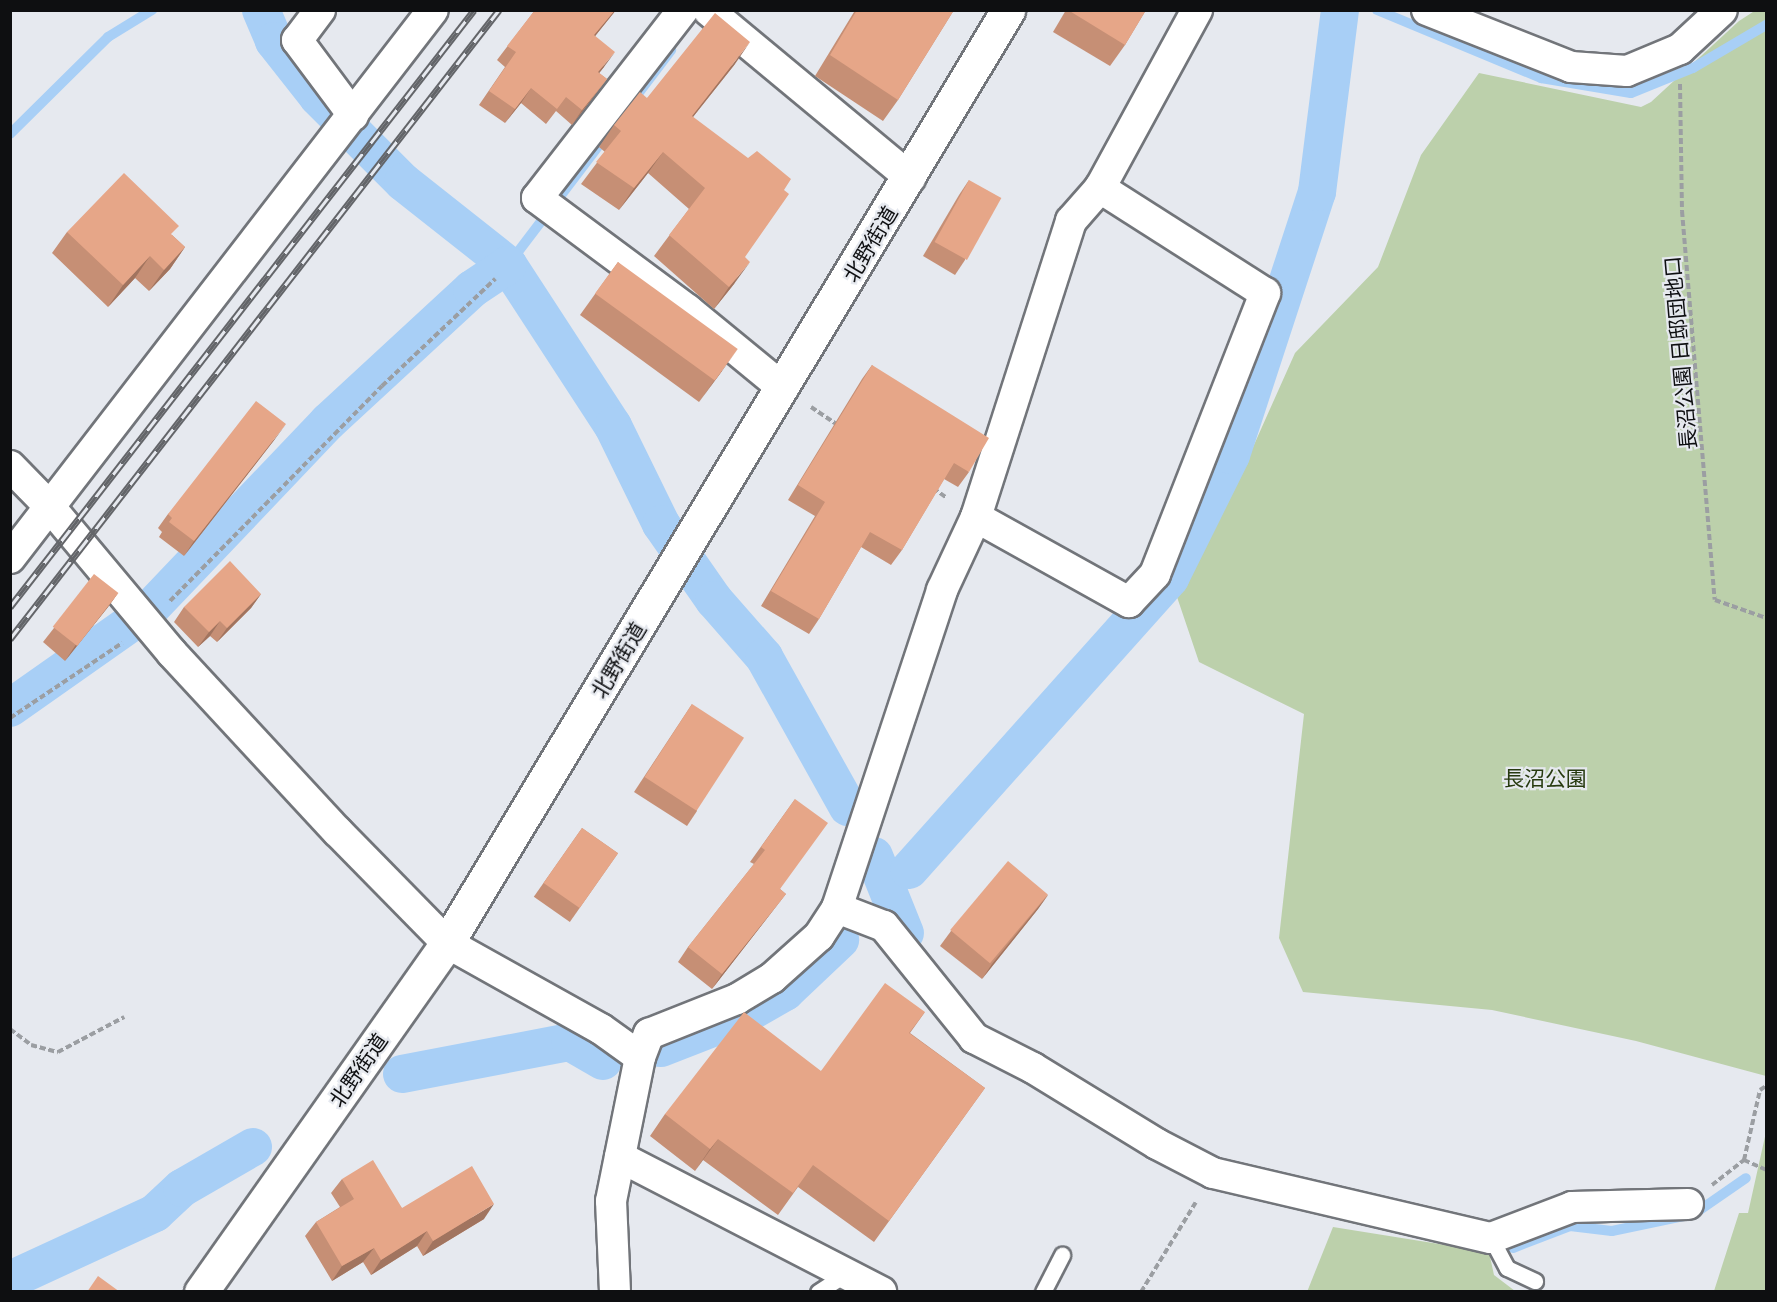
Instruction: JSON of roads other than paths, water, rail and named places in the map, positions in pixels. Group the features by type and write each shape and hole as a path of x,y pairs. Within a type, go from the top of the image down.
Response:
{"main road":[{"name":"北野街道","path":"201,1292 447,943 910,178 1008,10"}],"street":[{"path":"320,10 297,40 353,115"},
{"path":"10,558 433,10"},
{"path":"682,10 537,198 688,310 783,388"},
{"path":"708,10 910,178"},
{"path":"615,1292 611,1201 640,1057 649,1034 737,999 772,978 819,936 837,908 942,590 976,517 1071,221 1100,188 1197,10"},
{"path":"1427,10 1571,67 1628,71 1680,48 1722,10"},
{"path":"976,517 1129,602 1155,574 1265,293 1100,188"},
{"path":"10,466 50,507 147,626 338,832 447,943 600,1029 640,1057"},
{"path":"837,908 884,926 974,1038 1213,1173 1377,1218 1491,1238 1572,1208 1688,1204"},
{"path":"620,1156 881,1292"}],"lane":[{"path":"1491,1238 1507,1268 1535,1281"},
{"path":"1042,1292 1062,1255"},
{"path":"818,1292 846,1274"}],"waterway":[{"path":"10,134 108,37 152,10"},
{"path":"261,10 274,41 318,97 403,182 508,265 613,426 661,524 714,600 764,657 848,807"},
{"path":"909,870 1170,578 1231,455 1317,192 1340,10"},
{"path":"1377,10 1541,78 1631,93 1693,68 1766,25"},
{"path":"508,265 671,50"},
{"path":"10,708 148,611 328,422 472,289 508,265"},
{"path":"874,856 905,933"},
{"path":"661,1048 741,1017 785,992 840,940"},
{"path":"402,1074 570,1042 603,1061"},
{"path":"10,1280 155,1213 182,1188 253,1147"},
{"path":"1513,1248 1570,1226 1612,1231 1694,1214 1746,1178"}],"railway":[{"path":"10,607 474,10"},
{"path":"10,639 499,10"}],"park label":[{"name":"長沼公園","path":"1545,778"}]}
